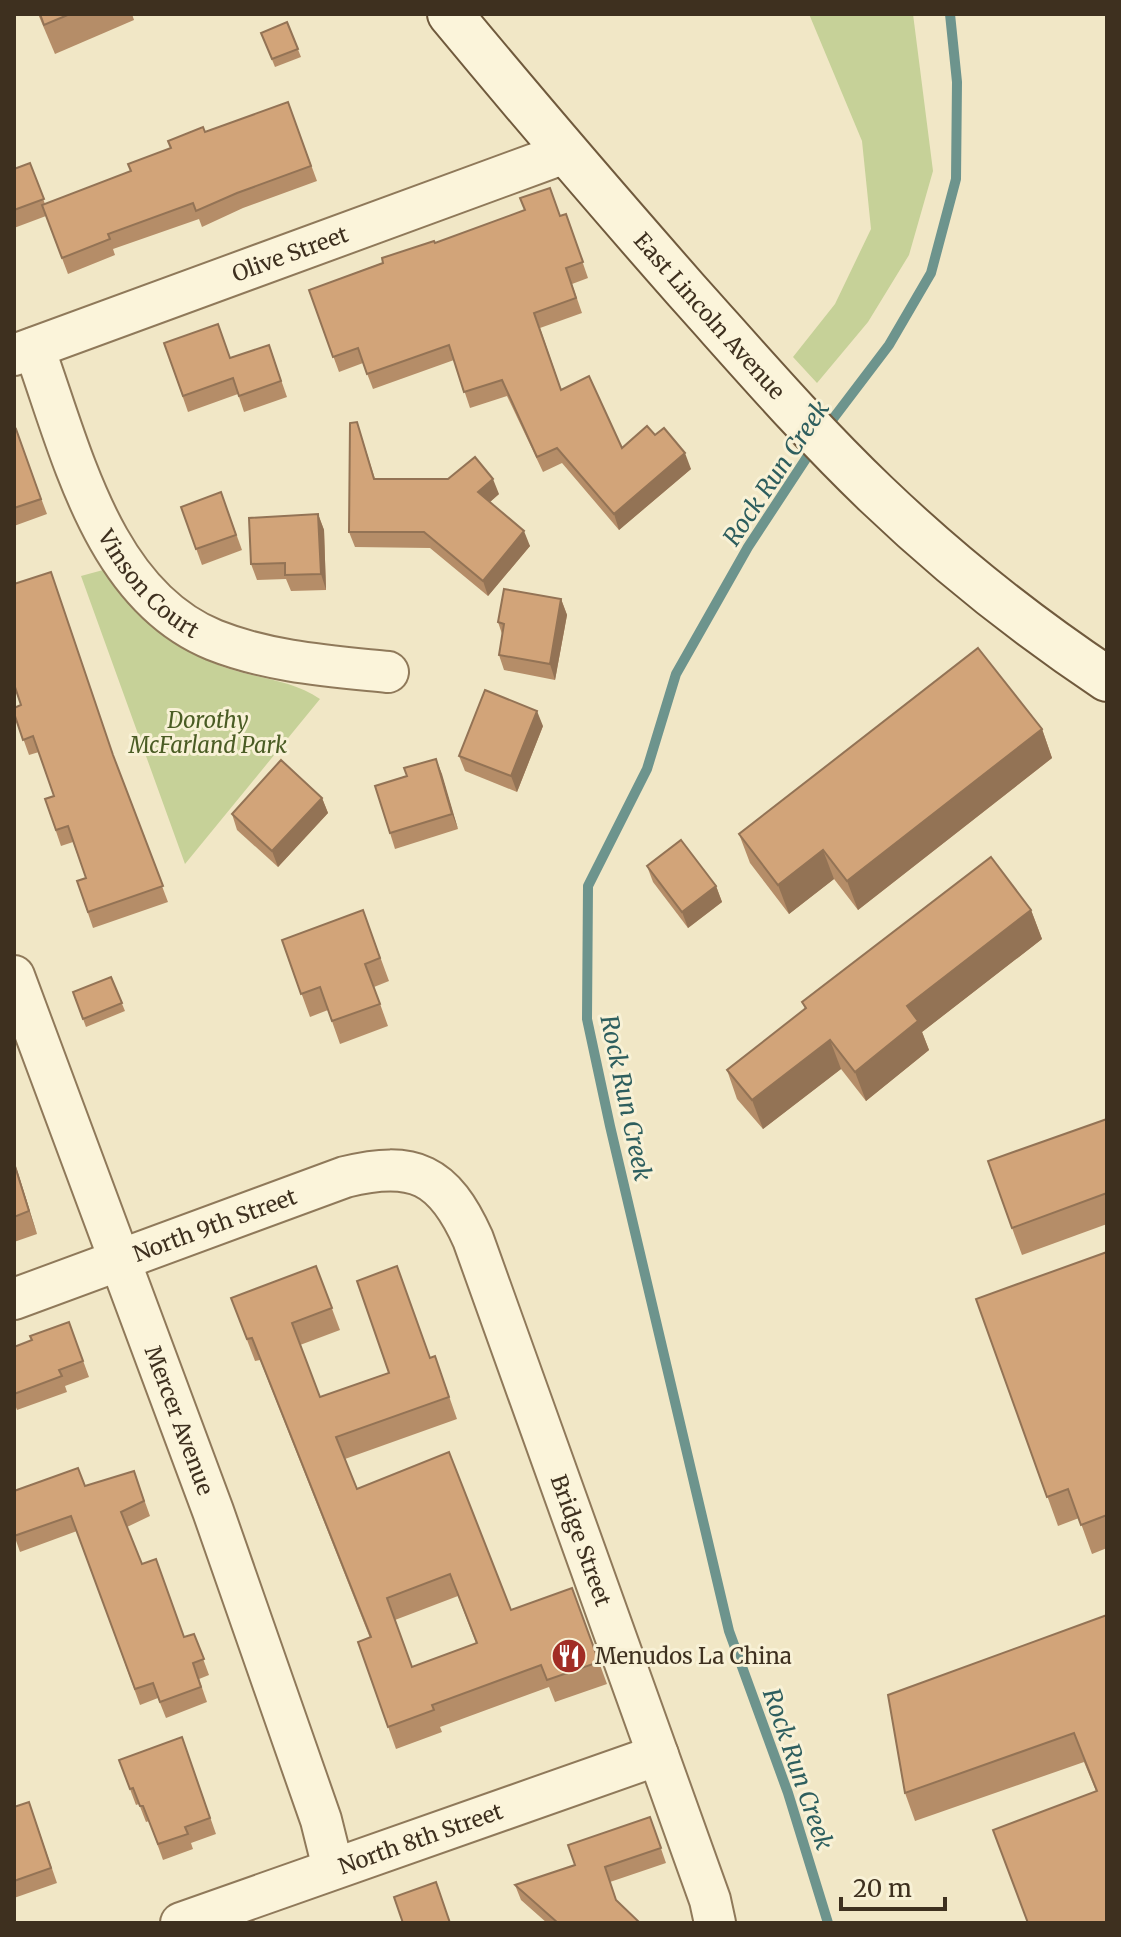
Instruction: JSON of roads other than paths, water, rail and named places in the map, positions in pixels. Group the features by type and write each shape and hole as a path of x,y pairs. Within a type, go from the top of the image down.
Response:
{"main road":[{"name":"East Lincoln Avenue","path":"450,14 565,153 764,378 876,494 957,566 1043,635 1107,679"}],"street":[{"name":"Olive Street","path":"24,351 565,153"},
{"name":"Vinson Court","path":"24,351 90,502 122,563 151,598 212,639 239,648 307,663 388,672"},
{"name":"Mercer Avenue","path":"14,976 213,1511 321,1820 333,1868"},
{"name":"North 9th Street","path":"14,1299 345,1177 393,1169 419,1175"},
{"name":"Bridge Street","path":"419,1175 443,1188 461,1212 473,1239 710,1900 715,1923"},
{"name":"North 8th Street","path":"181,1923 658,1755"}],"waterway":[{"name":"Rock Run Creek","path":"826,428 889,345 931,273 956,179 957,82 950,14"},
{"name":"Rock Run Creek","path":"813,448 748,547 676,674 647,769 588,886 587,1019 729,1631 788,1793 828,1923"}],"place":[{"name":"Menudos La China","path":"569,1656"}],"park label":[{"name":"Dorothy McFarland Park","path":"208,732"}]}
